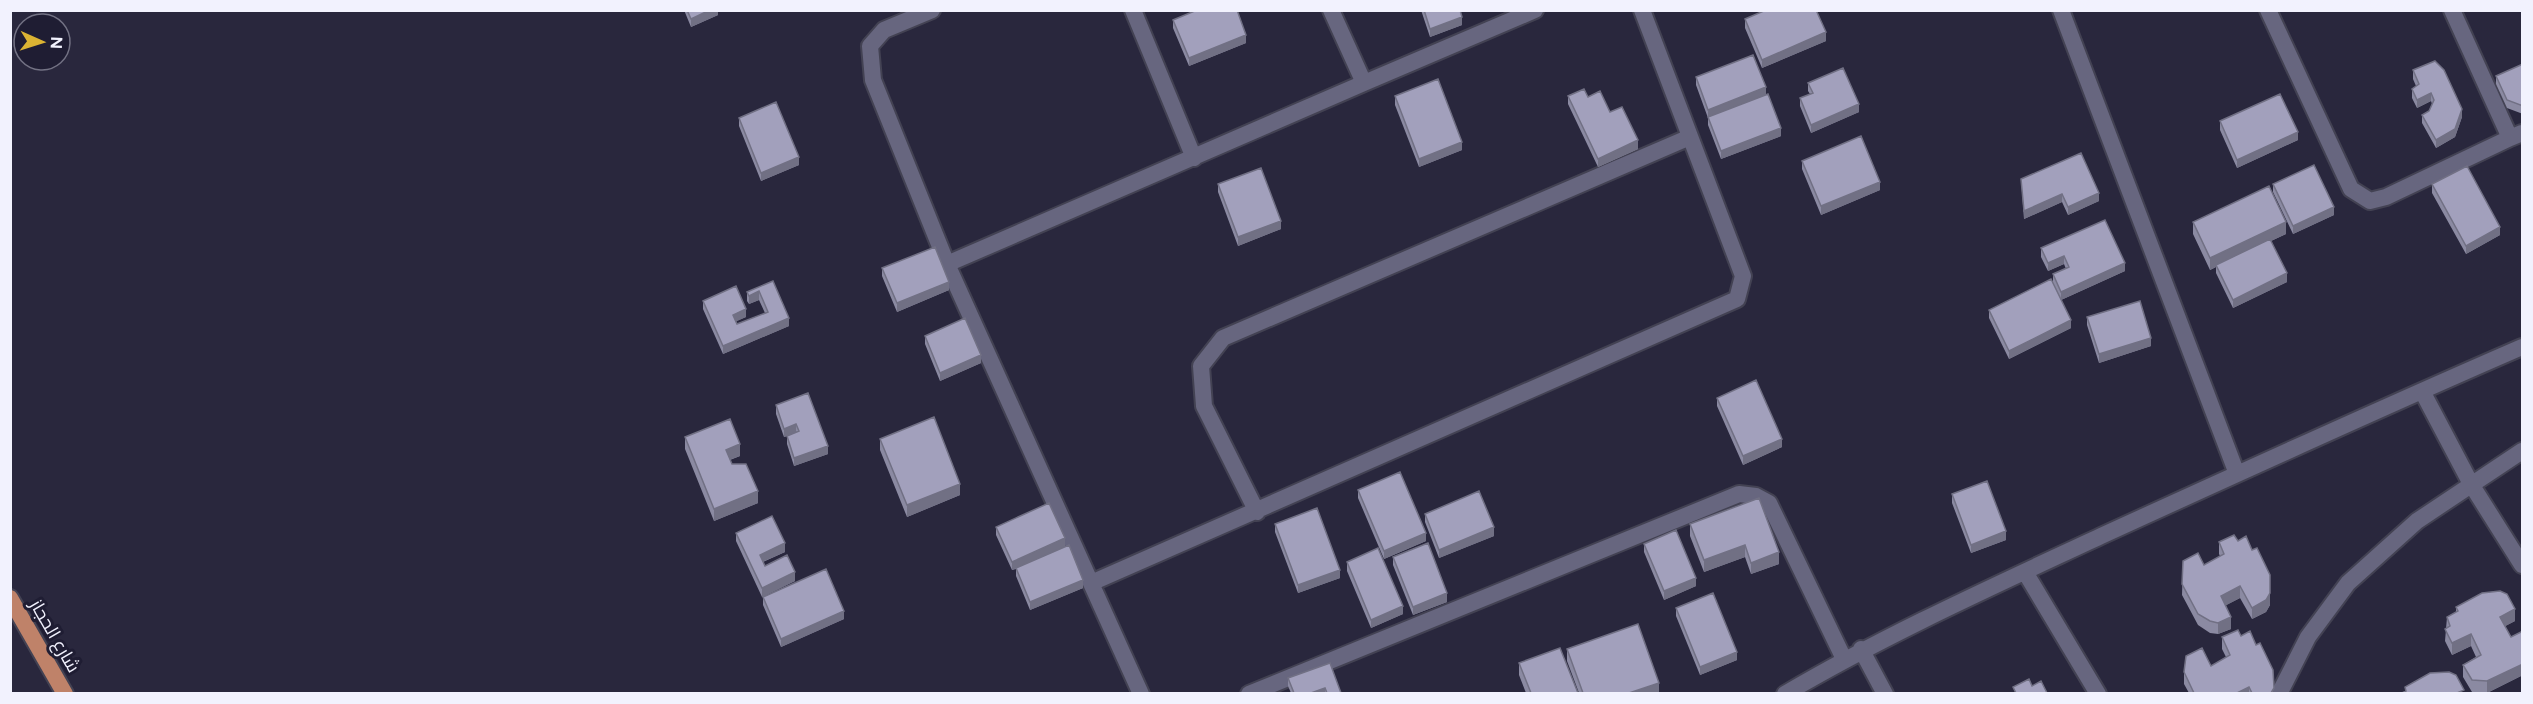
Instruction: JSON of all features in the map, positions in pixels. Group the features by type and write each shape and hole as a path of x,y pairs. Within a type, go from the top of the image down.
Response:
{"main road":[{"name":"شارع الحجاز","path":"10,598 65,693"}],"street":[{"path":"932,10 884,30 870,46 873,80 947,264 1141,693"},
{"path":"1133,10 1194,158"},
{"path":"1331,10 1365,83"},
{"path":"947,264 1535,10"},
{"path":"1091,583 1257,512 1737,299 1743,276 1642,10"},
{"path":"2061,10 2237,474"},
{"path":"2268,10 2351,189 2370,201 2386,197 2516,136 2452,10"},
{"path":"1257,512 1204,406 1201,366 1223,338 1690,137"},
{"path":"1785,693 1861,649 2025,572 2237,474 2523,347"},
{"path":"2422,391 2471,484 2523,566"},
{"path":"2279,693 2308,638 2348,583 2417,521 2523,451"},
{"path":"1249,693 1739,494 1755,496 1769,503 1844,659"},
{"path":"2025,572 2098,693"},
{"path":"1861,649 1885,693"}],"building":[{"path":"687,10 710,10 691,19"},
{"path":"1197,10 1237,10 1246,35 1189,58 1173,20"},
{"path":"1424,10 1460,10 1462,17 1430,29"},
{"path":"1766,10 1816,10 1826,32 1762,60 1745,19"},
{"path":"1753,55 1766,87 1708,110 1696,77"},
{"path":"2435,61 2444,70 2462,109 2455,129 2436,140 2422,115 2429,111 2434,100 2431,93 2417,100 2412,89 2419,84 2413,70"},
{"path":"2523,64 2523,106 2507,100 2496,76"},
{"path":"1843,68 1859,104 1811,125 1800,98 1813,93 1808,83"},
{"path":"1438,79 1462,142 1419,159 1395,96"},
{"path":"1584,89 1588,97 1600,91 1610,112 1622,107 1638,140 1598,159 1568,96"},
{"path":"1768,94 1781,128 1721,151 1708,117"},
{"path":"2280,94 2298,132 2237,160 2220,121"},
{"path":"776,102 799,157 761,173 739,118"},
{"path":"1861,136 1880,182 1821,206 1802,161"},
{"path":"2081,153 2099,193 2068,207 2062,194 2024,211 2021,179"},
{"path":"2314,165 2334,207 2293,226 2273,184"},
{"path":"2467,166 2500,227 2466,246 2432,184"},
{"path":"1261,168 1281,221 1238,237 1218,184"},
{"path":"2269,186 2286,222 2210,258 2193,222"},
{"path":"2105,220 2125,263 2061,292 2053,274 2069,267 2064,256 2048,263 2041,248"},
{"path":"2270,239 2287,273 2233,300 2216,265"},
{"path":"935,247 949,282 897,303 882,268"},
{"path":"2051,279 2071,320 2009,351 1989,310"},
{"path":"773,281 789,318 723,346 703,301 736,286 746,309 733,315 737,324 768,312 759,291 749,296 747,292"},
{"path":"2140,301 2151,338 2099,354 2087,317"},
{"path":"965,318 981,355 940,373 925,336"},
{"path":"1756,380 1782,439 1743,456 1717,398"},
{"path":"808,393 828,446 794,458 787,436 799,431 796,424 784,429 776,405"},
{"path":"934,417 960,484 907,505 880,439"},
{"path":"730,419 740,444 726,450 732,464 746,464 758,491 714,509 685,437"},
{"path":"1400,472 1426,533 1384,551 1358,490"},
{"path":"1987,481 2006,531 1971,545 1952,494"},
{"path":"1479,491 1494,527 1439,550 1425,514"},
{"path":"1759,498 1779,552 1751,563 1745,545 1704,560 1690,524"},
{"path":"1049,503 1065,538 1012,562 996,527"},
{"path":"1317,508 1340,570 1298,585 1275,524"},
{"path":"772,516 785,543 760,555 765,566 787,555 795,572 762,588 736,533"},
{"path":"1676,530 1696,578 1664,591 1644,544"},
{"path":"2234,535 2238,541 2246,536 2252,550 2257,548 2270,575 2270,593 2266,600 2252,608 2240,586 2221,596 2231,617 2218,623 2198,614 2182,584 2183,561 2198,553 2204,565 2224,554 2219,542"},
{"path":"1428,543 1447,593 1413,607 1393,557"},
{"path":"1069,545 1083,580 1030,602 1016,568"},
{"path":"1378,548 1403,606 1371,620 1347,562"},
{"path":"826,569 844,611 781,639 763,597"},
{"path":"2500,591 2507,594 2515,609 2500,617 2511,637 2523,631 2523,664 2487,681 2472,680 2463,665 2481,655 2471,634 2452,643 2445,629 2450,626 2447,617 2458,611 2456,607 2482,593"},
{"path":"1713,593 1737,652 1700,667 1676,608"},
{"path":"1638,624 1659,683 1629,693 1583,693 1567,649"},
{"path":"2238,630 2241,636 2250,631 2256,645 2260,643 2273,670 2274,688 2271,693 2252,693 2249,687 2237,693 2194,693 2184,672 2186,656 2202,648 2211,666 2230,655 2222,637"},
{"path":"1560,648 1578,693 1531,693 1519,663"},
{"path":"1330,663 1341,693 1327,693 1325,688 1311,693 1294,693 1288,678"},
{"path":"2449,672 2456,675 2464,690 2457,693 2402,693 2406,691 2405,687 2430,673"},
{"path":"2029,679 2032,686 2041,681 2047,693 2016,693 2013,687"}]}
